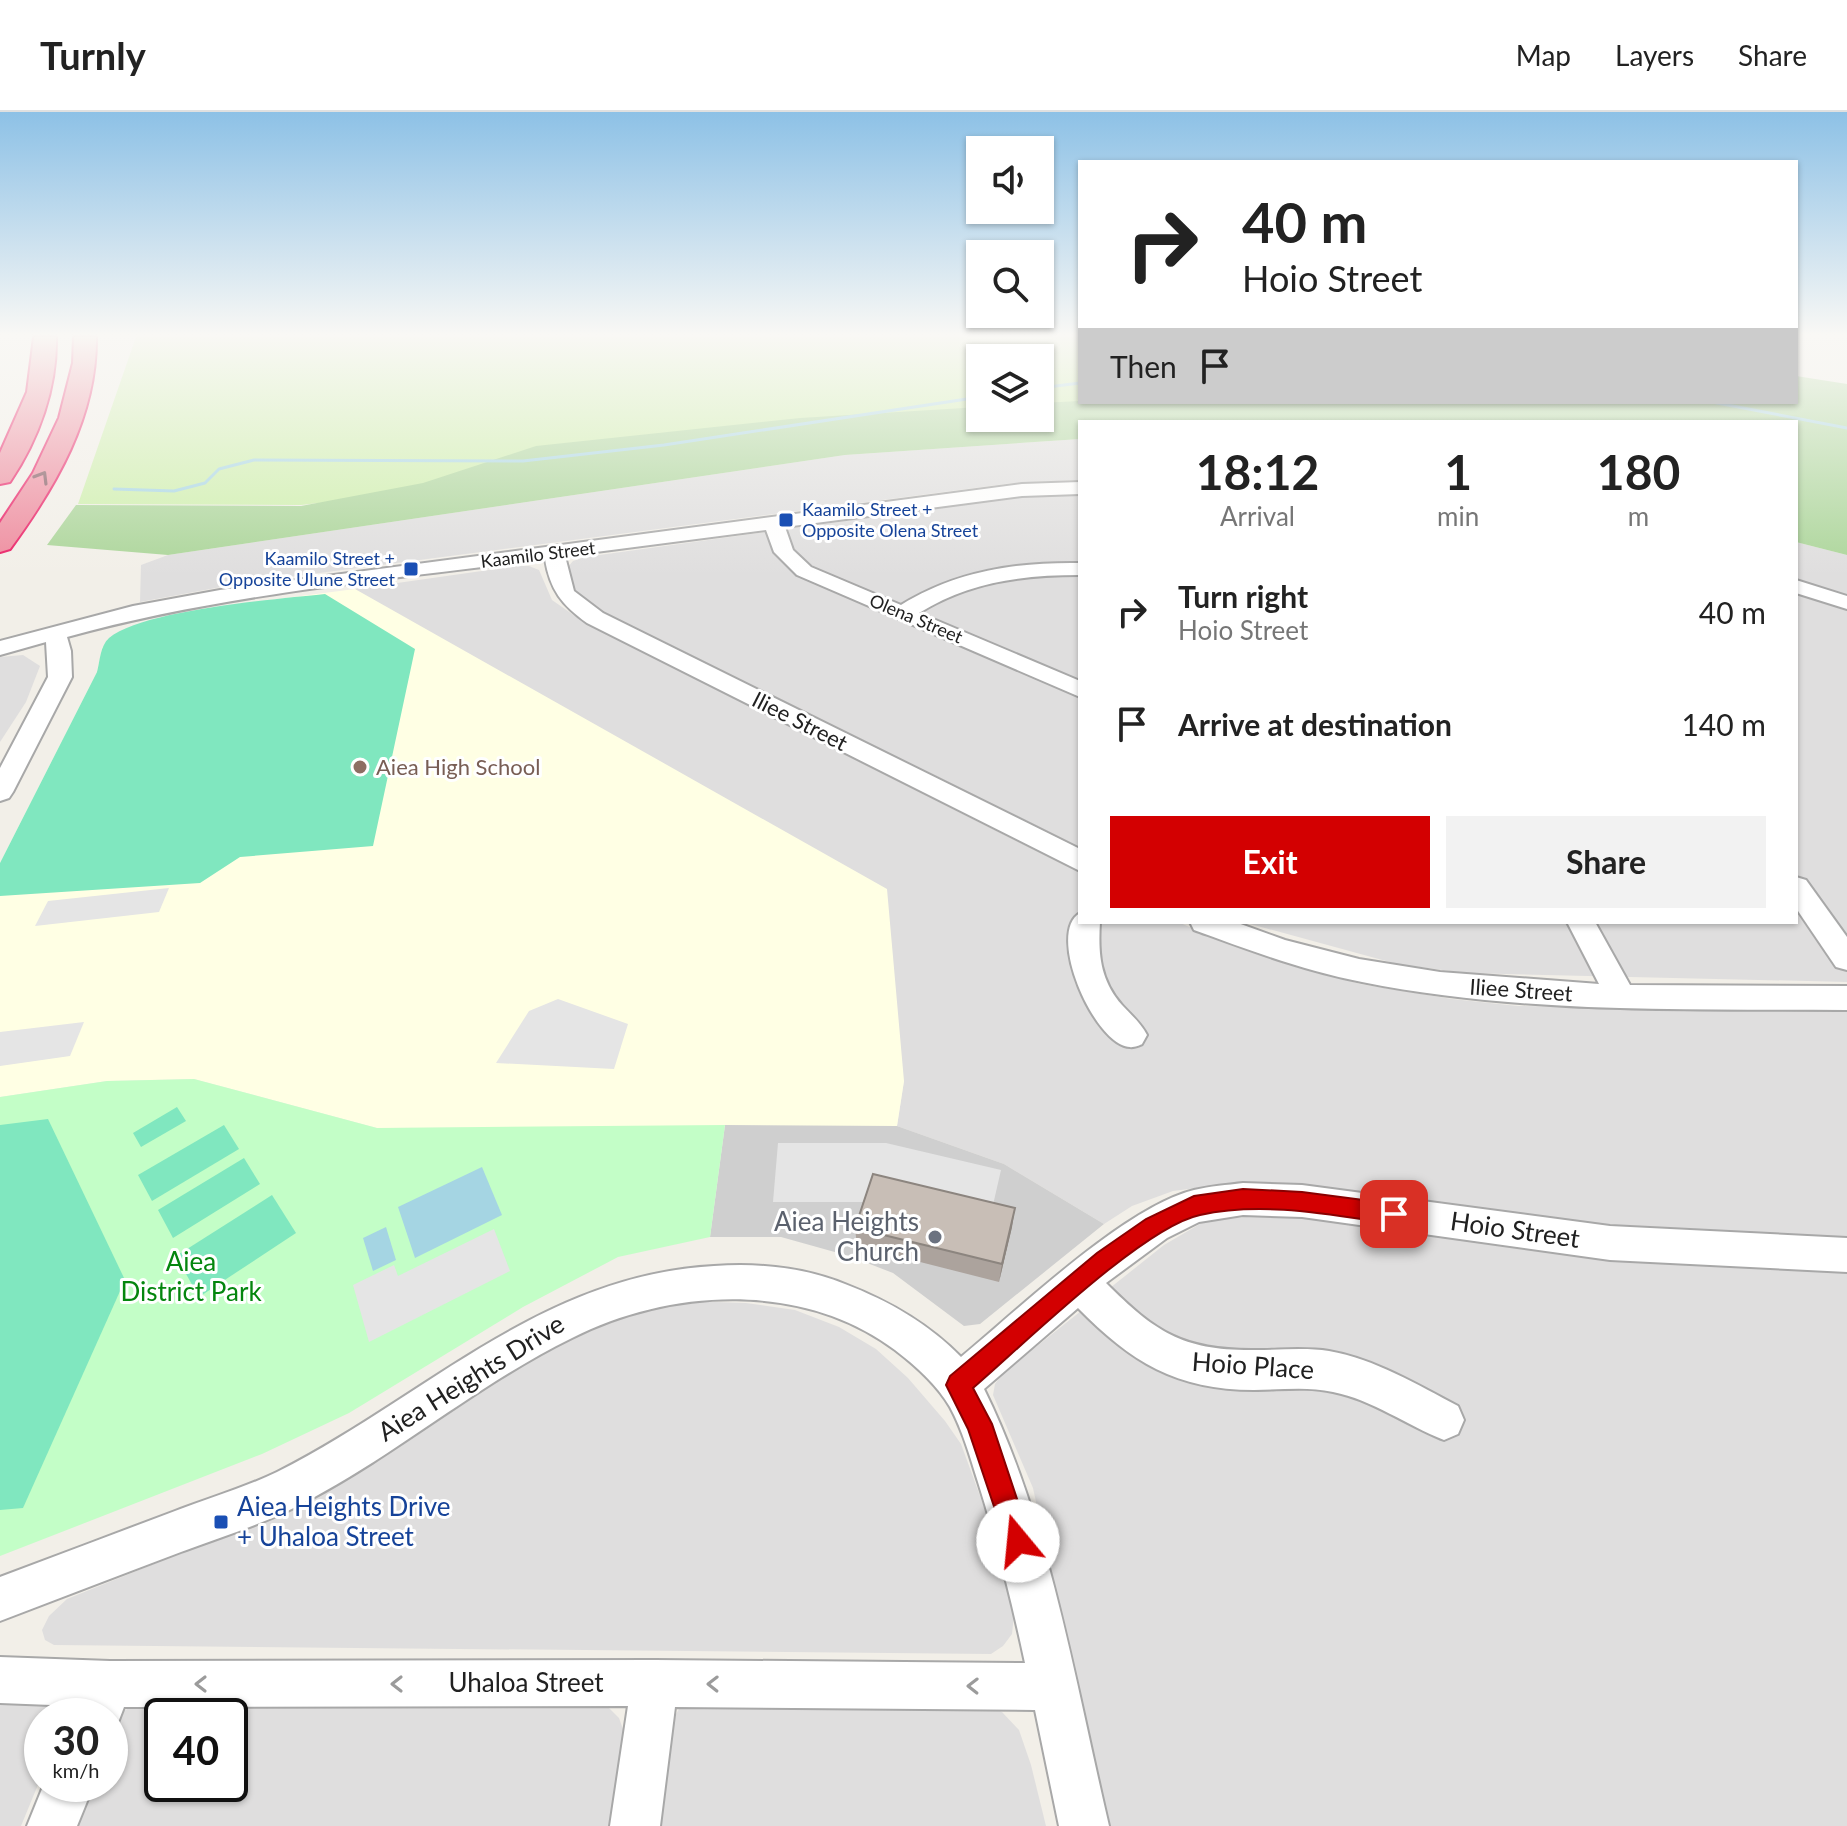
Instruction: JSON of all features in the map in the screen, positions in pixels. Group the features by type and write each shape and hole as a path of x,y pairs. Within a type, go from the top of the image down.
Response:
{"highway":[{"path":"0,476 30,417"},
{"path":"0,543 49,466 70,417"}],"street":[{"name":"Kaamilo Street","path":"0,648 133,612 220,596 1022,490 1078,488"},
{"name":"Olena Street","path":"774,524 784,552 804,571 1078,689"},
{"name":"Iliee Street","path":"554,553 559,586 569,600 595,618 1078,860"},
{"path":"903,613 925,597 968,580 1013,571 1078,569"},
{"path":"1798,587 1847,603"},
{"path":"0,792 60,677 94,635 133,612"},
{"path":"55,634 60,651 60,677"},
{"path":"1798,890 1847,959"},
{"path":"1086,924 1083,951 1088,983 1106,1009 1131,1035"},
{"name":"Iliee Street","path":"1210,924 1295,955 1431,984 1621,996 1847,998"},
{"path":"1582,924 1621,996"},
{"name":"Hoio Street","path":"958,1385 1154,1226 1194,1206 1243,1199 1302,1201 1610,1243 1847,1255"},
{"name":"Aiea Heights Drive","path":"0,1599 293,1486 377,1437 511,1348 566,1318 620,1297 679,1285 721,1281 772,1283 820,1292 864,1309 912,1337 958,1385 979,1424 1018,1541 1084,1826"},
{"name":"Hoio Place","path":"1080,1283 1123,1328 1171,1359 1201,1367 1313,1369 1344,1374 1375,1385 1444,1420"},
{"name":"Uhaloa Street","path":"0,1680 93,1698"},
{"path":"635,1826 655,1683"},
{"name":"Uhaloa Street","path":"128,1699 655,1683 1051,1687"},
{"path":"52,1826 62,1802"}],"shaded area":[{"path":"1078,439 1078,480 1013,483 243,583 140,602 141,565 168,555 845,455"},
{"path":"1078,493 1078,846 600,610 583,600 573,588 568,567 573,561 585,557 1027,496"},
{"path":"1798,543 1847,555 1847,595 1798,580"},
{"path":"517,566 539,570 552,600 585,623 1078,872 1078,924 1183,924 1231,945 1360,984 1452,999 1518,1006 1847,1011 1847,1237 1583,1223 1323,1190 1236,1183 1173,1191 1132,1206 1104,1224 1004,1164 897,1126 904,1081 355,589"},
{"name":"Aiea High School","path":"355,589 887,889 904,1081 897,1126 377,1128 194,1079 107,1081 0,1097 0,863 97,672 102,648 108,639 127,629 201,609"},
{"path":"1798,595 1847,611 1847,982 1465,973 1397,964 1250,924 1798,924"},
{"path":"23,655 40,666 26,702 0,742 0,657"},
{"path":"169,888 159,912 35,926 48,901"},
{"path":"558,999 628,1024 614,1069 496,1063 529,1011"},
{"path":"84,1022 70,1056 0,1066 0,1032"},
{"name":"Aiea Heights Church","path":"725,1125 897,1126 1004,1164 1104,1224 980,1324 964,1326 893,1273 849,1256 781,1237 710,1237"},
{"path":"778,1143 886,1143 1001,1170 990,1218 865,1202 773,1202"},
{"path":"1277,1214 1847,1268 1847,1826 1106,1826 1033,1488 993,1395 995,1384 1003,1373 1164,1245 1205,1221"},
{"path":"494,1229 510,1271 369,1342 353,1285 394,1265 398,1276"},
{"path":"684,1301 746,1303 795,1310 839,1327 876,1349 908,1378 961,1444 983,1504 1014,1615 1012,1634 1003,1646 991,1654 54,1645 45,1640 42,1630 49,1616 67,1599 285,1511 509,1368 603,1317"},
{"path":"0,1698 24,1699 24,1802 31,1802 21,1826 0,1826"},
{"path":"143,1699 144,1802 248,1802 248,1700 584,1702 607,1706 619,1718 625,1735 612,1826 68,1826 78,1802 128,1802 128,1708"},
{"path":"700,1701 981,1704 1002,1712 1019,1730 1046,1826 653,1826 666,1731 679,1709"}],"green space":[{"path":"108,417 966,417 966,430 301,505 78,504"},
{"path":"817,417 966,417 966,432 1054,432 1054,417 1847,417 1847,555 1798,543 1798,420 1078,420 1078,439 845,455 168,555 47,545 76,505 301,506 423,483 536,446"},
{"path":"325,594 415,649 373,846 240,857 200,883 0,896 0,863 97,672 102,649 109,638 126,628 180,613"},
{"name":"Aiea District Park","path":"194,1079 377,1128 725,1125 710,1237 618,1257 523,1307 349,1413 262,1454 0,1556 0,1097 107,1081"},
{"path":"177,1107 186,1121 141,1147 133,1133"},
{"path":"48,1119 125,1280 23,1508 0,1510 0,1125"},
{"path":"224,1125 239,1149 152,1201 138,1175"},
{"path":"244,1158 260,1184 173,1238 158,1210"},
{"path":"272,1195 296,1233 199,1297 176,1256"}],"water":[{"path":"482,1167 502,1215 415,1258 398,1207"},
{"path":"386,1227 396,1260 373,1271 363,1238"}],"building":[{"name":"Aiea Heights Church","path":"873,1174 1015,1208 1002,1264 855,1228"}],"waterway":[{"path":"114,489 174,491 205,483 219,469 254,460 523,461 664,445 848,417"},
{"path":"1790,417 1847,428"}],"place":[{"name":"Kaamilo Street + Opposite Olena Street","path":"786,520"},
{"name":"Kaamilo Street + Opposite Ulune Street","path":"411,569"},
{"name":"Aiea High School","path":"360,767"},
{"name":"Aiea Heights Church","path":"935,1237"},
{"name":"Aiea Heights Drive + Uhaloa Street","path":"221,1522"}],"route":[{"path":"1018,1541 979,1424 958,1385 1105,1261 1154,1226 1194,1206 1243,1199 1302,1201 1394,1214"}]}
